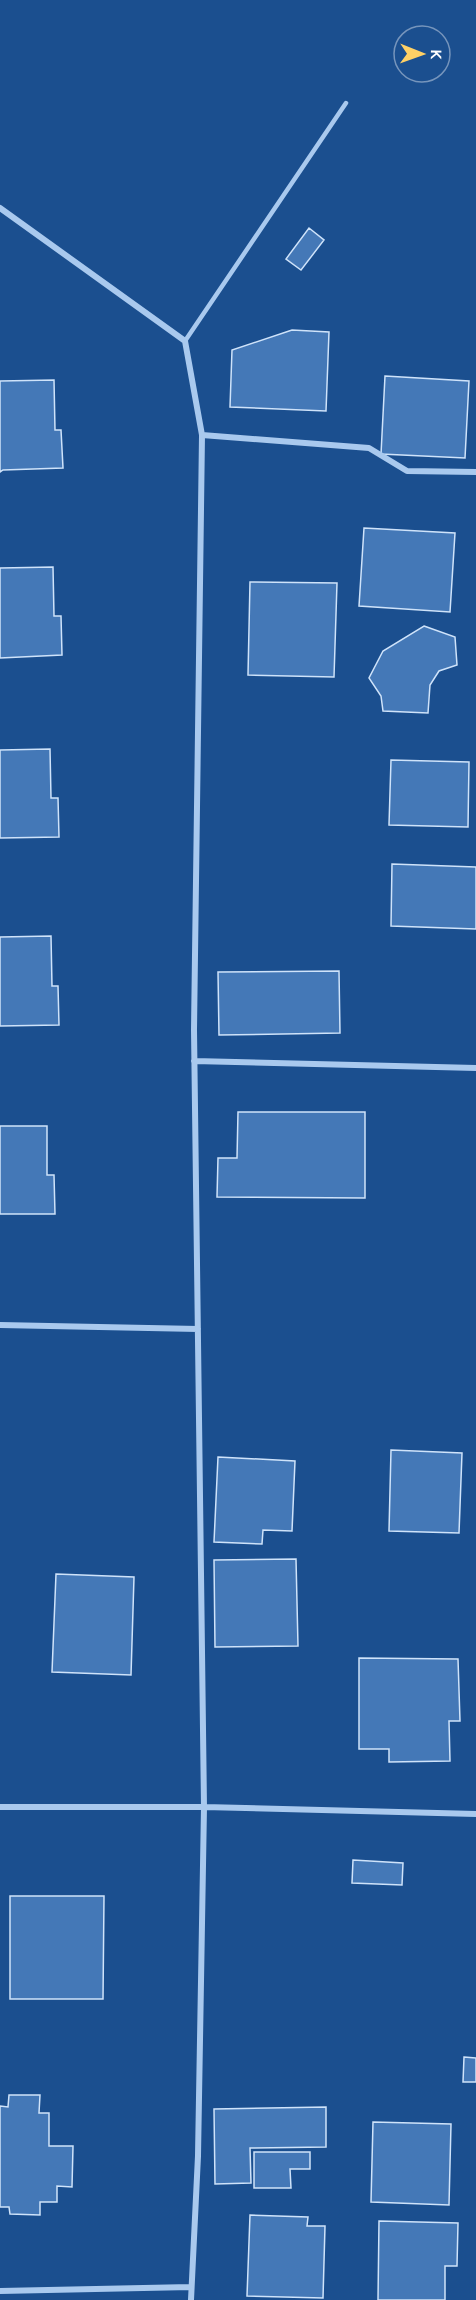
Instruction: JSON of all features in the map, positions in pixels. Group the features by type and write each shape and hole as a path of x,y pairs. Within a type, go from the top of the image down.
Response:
{"street":[{"path":"0,208 185,341 202,435 194,1061 204,1807 198,2156 191,2300"},
{"path":"202,435 369,448 407,471 476,472"},
{"path":"194,1061 476,1068"},
{"path":"0,1325 198,1329"},
{"path":"0,1807 204,1807 476,1814"},
{"path":"0,2291 191,2287"}],"lane":[{"path":"185,341 346,103"}],"building":[{"path":"309,228 324,240 301,270 286,259"},
{"path":"292,330 329,332 326,411 230,407 232,350"},
{"path":"385,376 469,381 465,458 381,454"},
{"path":"54,380 55,430 61,430 63,468 3,470 0,472 0,381"},
{"path":"364,528 455,533 450,612 359,606"},
{"path":"53,567 54,616 61,616 62,655 0,658 0,568"},
{"path":"250,582 337,583 334,677 248,675"},
{"path":"424,626 455,637 457,665 439,671 430,685 428,713 383,711 381,696 369,678 383,651"},
{"path":"50,749 51,798 58,798 59,837 0,838 0,750"},
{"path":"391,760 469,762 468,827 389,825"},
{"path":"392,864 476,867 476,929 391,926"},
{"path":"51,936 52,986 58,986 59,1025 0,1026 0,937"},
{"path":"339,971 340,1033 219,1035 218,972"},
{"path":"238,1112 365,1112 365,1198 217,1197 218,1158 237,1158"},
{"path":"0,1126 47,1126 47,1175 54,1175 55,1214 0,1214"},
{"path":"391,1450 462,1453 459,1533 389,1531"},
{"path":"218,1457 295,1461 292,1531 263,1530 262,1544 214,1542"},
{"path":"296,1559 298,1646 215,1647 214,1560"},
{"path":"56,1574 134,1577 131,1675 52,1672"},
{"path":"359,1658 458,1659 460,1721 449,1721 450,1761 389,1762 389,1749 359,1749"},
{"path":"353,1860 403,1863 402,1885 352,1883"},
{"path":"10,1896 104,1896 103,1999 10,1999"},
{"path":"464,2057 476,2058 476,2082 463,2082"},
{"path":"9,2095 40,2095 39,2113 49,2113 49,2146 73,2146 72,2187 57,2186 57,2202 40,2202 40,2215 10,2214 9,2207 0,2207 0,2106 8,2107"},
{"path":"326,2107 326,2147 250,2148 251,2183 215,2184 214,2109"},
{"path":"373,2122 451,2124 449,2205 371,2202"},
{"path":"254,2152 310,2152 310,2169 290,2169 291,2188 254,2188"},
{"path":"250,2215 308,2217 307,2226 325,2226 323,2298 247,2296"},
{"path":"379,2221 458,2223 457,2266 445,2266 445,2300 378,2300"}]}
